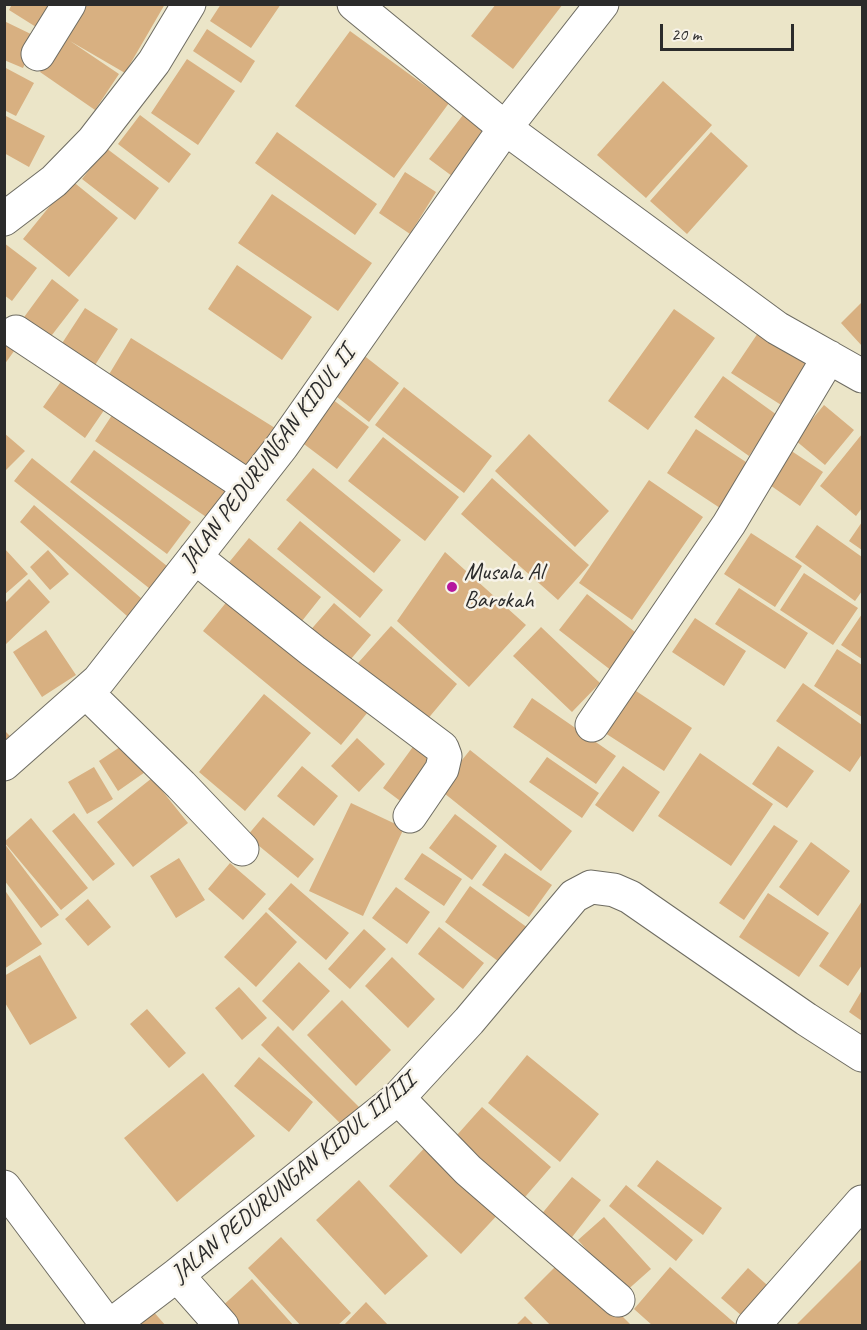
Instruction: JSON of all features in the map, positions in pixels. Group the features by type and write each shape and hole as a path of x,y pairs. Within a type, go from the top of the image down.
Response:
{"street":[{"path":"38,54 69,4"},
{"path":"4,219 54,181 93,141 154,62 189,4"},
{"path":"354,4 505,128 777,328 862,376"},
{"name":"JALAN PEDURUNGAN KIDUL II","path":"4,764 99,680 282,446 505,128 602,4"},
{"path":"16,332 249,487"},
{"path":"592,725 729,524 830,357"},
{"path":"195,557 313,651 442,748 445,756 442,769 410,816"},
{"path":"86,692 181,784 242,849"},
{"name":"JALAN PEDURUNGAN KIDUL II/III","path":"109,1326 177,1275 398,1098 469,1021 574,896 591,887 614,890 630,897 806,1020 862,1055"},
{"path":"398,1098 468,1170 618,1300"},
{"path":"4,1187 109,1326"},
{"path":"753,1326 862,1202"},
{"path":"177,1275 222,1326"}],"building":[{"path":"12,4 61,4 44,32 9,10"},
{"path":"84,4 165,4 125,73 70,41 119,74 95,110 40,72"},
{"path":"221,4 281,4 251,48 210,21"},
{"path":"496,4 563,4 513,69 471,36"},
{"path":"4,21 37,37 23,68 4,60"},
{"path":"207,29 255,61 241,83 193,51"},
{"path":"350,31 449,103 394,178 295,106"},
{"path":"187,59 235,91 198,145 151,113"},
{"path":"4,67 34,83 16,116 4,110"},
{"path":"663,81 712,125 646,198 597,155"},
{"path":"4,115 45,136 29,167 4,153"},
{"path":"140,115 191,154 169,183 118,144"},
{"path":"463,115 485,132 452,176 429,159"},
{"path":"277,132 377,204 355,235 255,163"},
{"path":"711,132 748,166 687,234 650,201"},
{"path":"106,148 159,188 135,220 82,179"},
{"path":"405,172 436,192 410,234 379,213"},
{"path":"71,180 118,218 69,277 23,239"},
{"path":"272,194 372,263 338,311 238,243"},
{"path":"4,243 37,268 12,301 4,295"},
{"path":"237,265 312,317 282,360 208,309"},
{"path":"52,279 79,300 45,344 19,324"},
{"path":"862,302 862,346 841,323"},
{"path":"85,308 118,329 90,373 57,351"},
{"path":"674,309 715,338 648,430 608,401"},
{"path":"760,330 816,368 789,410 731,373"},
{"path":"131,338 275,428 246,475 102,386"},
{"path":"4,339 17,347 4,365"},
{"path":"362,354 399,383 369,422 332,393"},
{"path":"67,373 109,403 85,438 43,407"},
{"path":"723,376 777,415 749,456 694,417"},
{"path":"404,387 492,456 464,493 375,425"},
{"path":"324,393 369,427 337,469 292,435"},
{"path":"824,405 854,430 825,465 795,440"},
{"path":"118,406 238,488 215,523 95,441"},
{"path":"696,429 749,464 720,508 667,473"},
{"path":"4,433 25,451 4,472"},
{"path":"529,434 609,511 575,547 495,471"},
{"path":"862,434 862,508 856,516 820,486"},
{"path":"383,437 459,497 425,541 348,481"},
{"path":"94,450 191,522 167,554 70,482"},
{"path":"790,450 823,472 800,506 767,483"},
{"path":"32,458 177,574 159,596 14,481"},
{"path":"313,468 401,540 374,573 286,500"},
{"path":"492,478 589,565 558,600 461,514"},
{"path":"649,480 703,517 632,620 579,583"},
{"path":"34,505 142,599 127,616 20,522"},
{"path":"300,521 383,590 360,618 277,549"},
{"path":"862,522 862,550 849,541"},
{"path":"817,525 862,557 862,591 855,601 795,557"},
{"path":"751,533 802,566 775,607 724,574"},
{"path":"249,538 321,597 298,626 226,566"},
{"path":"4,548 28,574 4,595"},
{"path":"48,550 69,574 50,590 30,567"},
{"name":"Musala Al Barokah","path":"445,552 526,625 469,687 397,621"},
{"path":"804,573 858,608 833,645 780,610"},
{"path":"29,579 50,602 5,645 5,603"},
{"path":"739,588 808,633 785,669 715,624"},
{"path":"233,594 372,707 341,745 203,631"},
{"path":"587,594 640,636 612,671 559,630"},
{"path":"334,603 371,635 346,665 308,633"},
{"path":"862,614 862,659 841,645"},
{"path":"695,618 746,651 724,686 672,652"},
{"path":"391,626 457,684 426,721 358,663"},
{"path":"541,627 600,683 572,712 513,656"},
{"path":"46,630 76,675 42,697 13,652"},
{"path":"837,649 862,665 862,717 814,686"},
{"path":"803,683 862,725 862,754 850,772 776,721"},
{"path":"633,689 692,728 664,771 605,733"},
{"path":"264,694 311,733 245,811 199,772"},
{"path":"532,698 616,756 596,784 513,727"},
{"path":"4,730 10,736 4,742"},
{"path":"357,738 385,764 359,792 331,766"},
{"path":"129,741 148,770 118,791 99,761"},
{"path":"415,744 440,763 407,806 383,788"},
{"path":"778,746 814,771 787,808 752,784"},
{"path":"470,750 572,831 541,871 439,789"},
{"path":"700,753 773,804 731,866 658,816"},
{"path":"547,757 599,793 582,818 529,782"},
{"path":"302,766 338,796 314,826 277,796"},
{"path":"623,766 660,792 633,832 595,805"},
{"path":"94,767 113,799 87,814 68,782"},
{"path":"152,778 188,823 133,867 97,822"},
{"path":"351,803 404,828 363,916 309,891"},
{"path":"74,813 115,864 93,881 52,831"},
{"path":"455,814 497,846 472,880 429,848"},
{"path":"263,817 314,859 298,878 247,836"},
{"path":"31,818 88,888 61,910 4,842"},
{"path":"774,825 798,841 744,920 719,903"},
{"path":"811,842 850,871 818,916 779,887"},
{"path":"4,843 59,915 41,928 4,880"},
{"path":"422,853 462,879 444,906 404,879"},
{"path":"505,853 552,885 529,917 482,885"},
{"path":"179,858 205,900 176,918 150,876"},
{"path":"230,863 266,894 243,920 208,889"},
{"path":"291,883 349,933 326,960 268,909"},
{"path":"470,886 528,928 502,964 445,922"},
{"path":"396,887 430,912 407,944 372,918"},
{"path":"4,889 42,944 4,969"},
{"path":"768,893 829,933 799,977 739,937"},
{"path":"88,899 111,927 88,946 65,919"},
{"path":"862,901 862,965 848,986 819,966"},
{"path":"266,912 297,942 256,987 224,957"},
{"path":"439,927 484,963 463,989 418,954"},
{"path":"364,929 386,949 350,989 328,969"},
{"path":"40,955 77,1018 30,1045 4,1001 4,976"},
{"path":"392,957 435,999 408,1028 365,986"},
{"path":"299,962 330,991 293,1031 262,1001"},
{"path":"239,987 267,1018 242,1040 215,1008"},
{"path":"862,990 862,1021 849,1012"},
{"path":"342,1000 391,1050 356,1086 307,1035"},
{"path":"147,1009 186,1053 169,1068 130,1024"},
{"path":"278,1026 366,1114 349,1132 261,1045"},
{"path":"527,1055 599,1114 560,1162 488,1103"},
{"path":"259,1057 313,1102 289,1132 234,1086"},
{"path":"203,1073 255,1136 177,1202 124,1138"},
{"path":"482,1107 551,1167 519,1204 449,1144"},
{"path":"430,1142 502,1210 461,1254 389,1186"},
{"path":"657,1160 722,1208 703,1235 637,1186"},
{"path":"572,1177 601,1200 569,1241 540,1216"},
{"path":"359,1180 428,1256 385,1295 316,1220"},
{"path":"626,1185 693,1240 676,1261 609,1206"},
{"path":"604,1217 651,1269 624,1293 578,1240"},
{"path":"281,1237 351,1313 337,1326 301,1326 248,1268"},
{"path":"564,1258 632,1326 551,1326 524,1298"},
{"path":"862,1259 862,1326 796,1326 797,1324"},
{"path":"670,1267 738,1326 653,1326 634,1309"},
{"path":"748,1268 775,1292 749,1322 721,1298"},
{"path":"252,1279 294,1326 234,1326 219,1309"},
{"path":"366,1302 389,1326 343,1326"},
{"path":"152,1310 166,1326 137,1326"},
{"path":"525,1316 535,1326 515,1326"}],"place":[{"name":"Musala Al Barokah","path":"452,587"}]}
